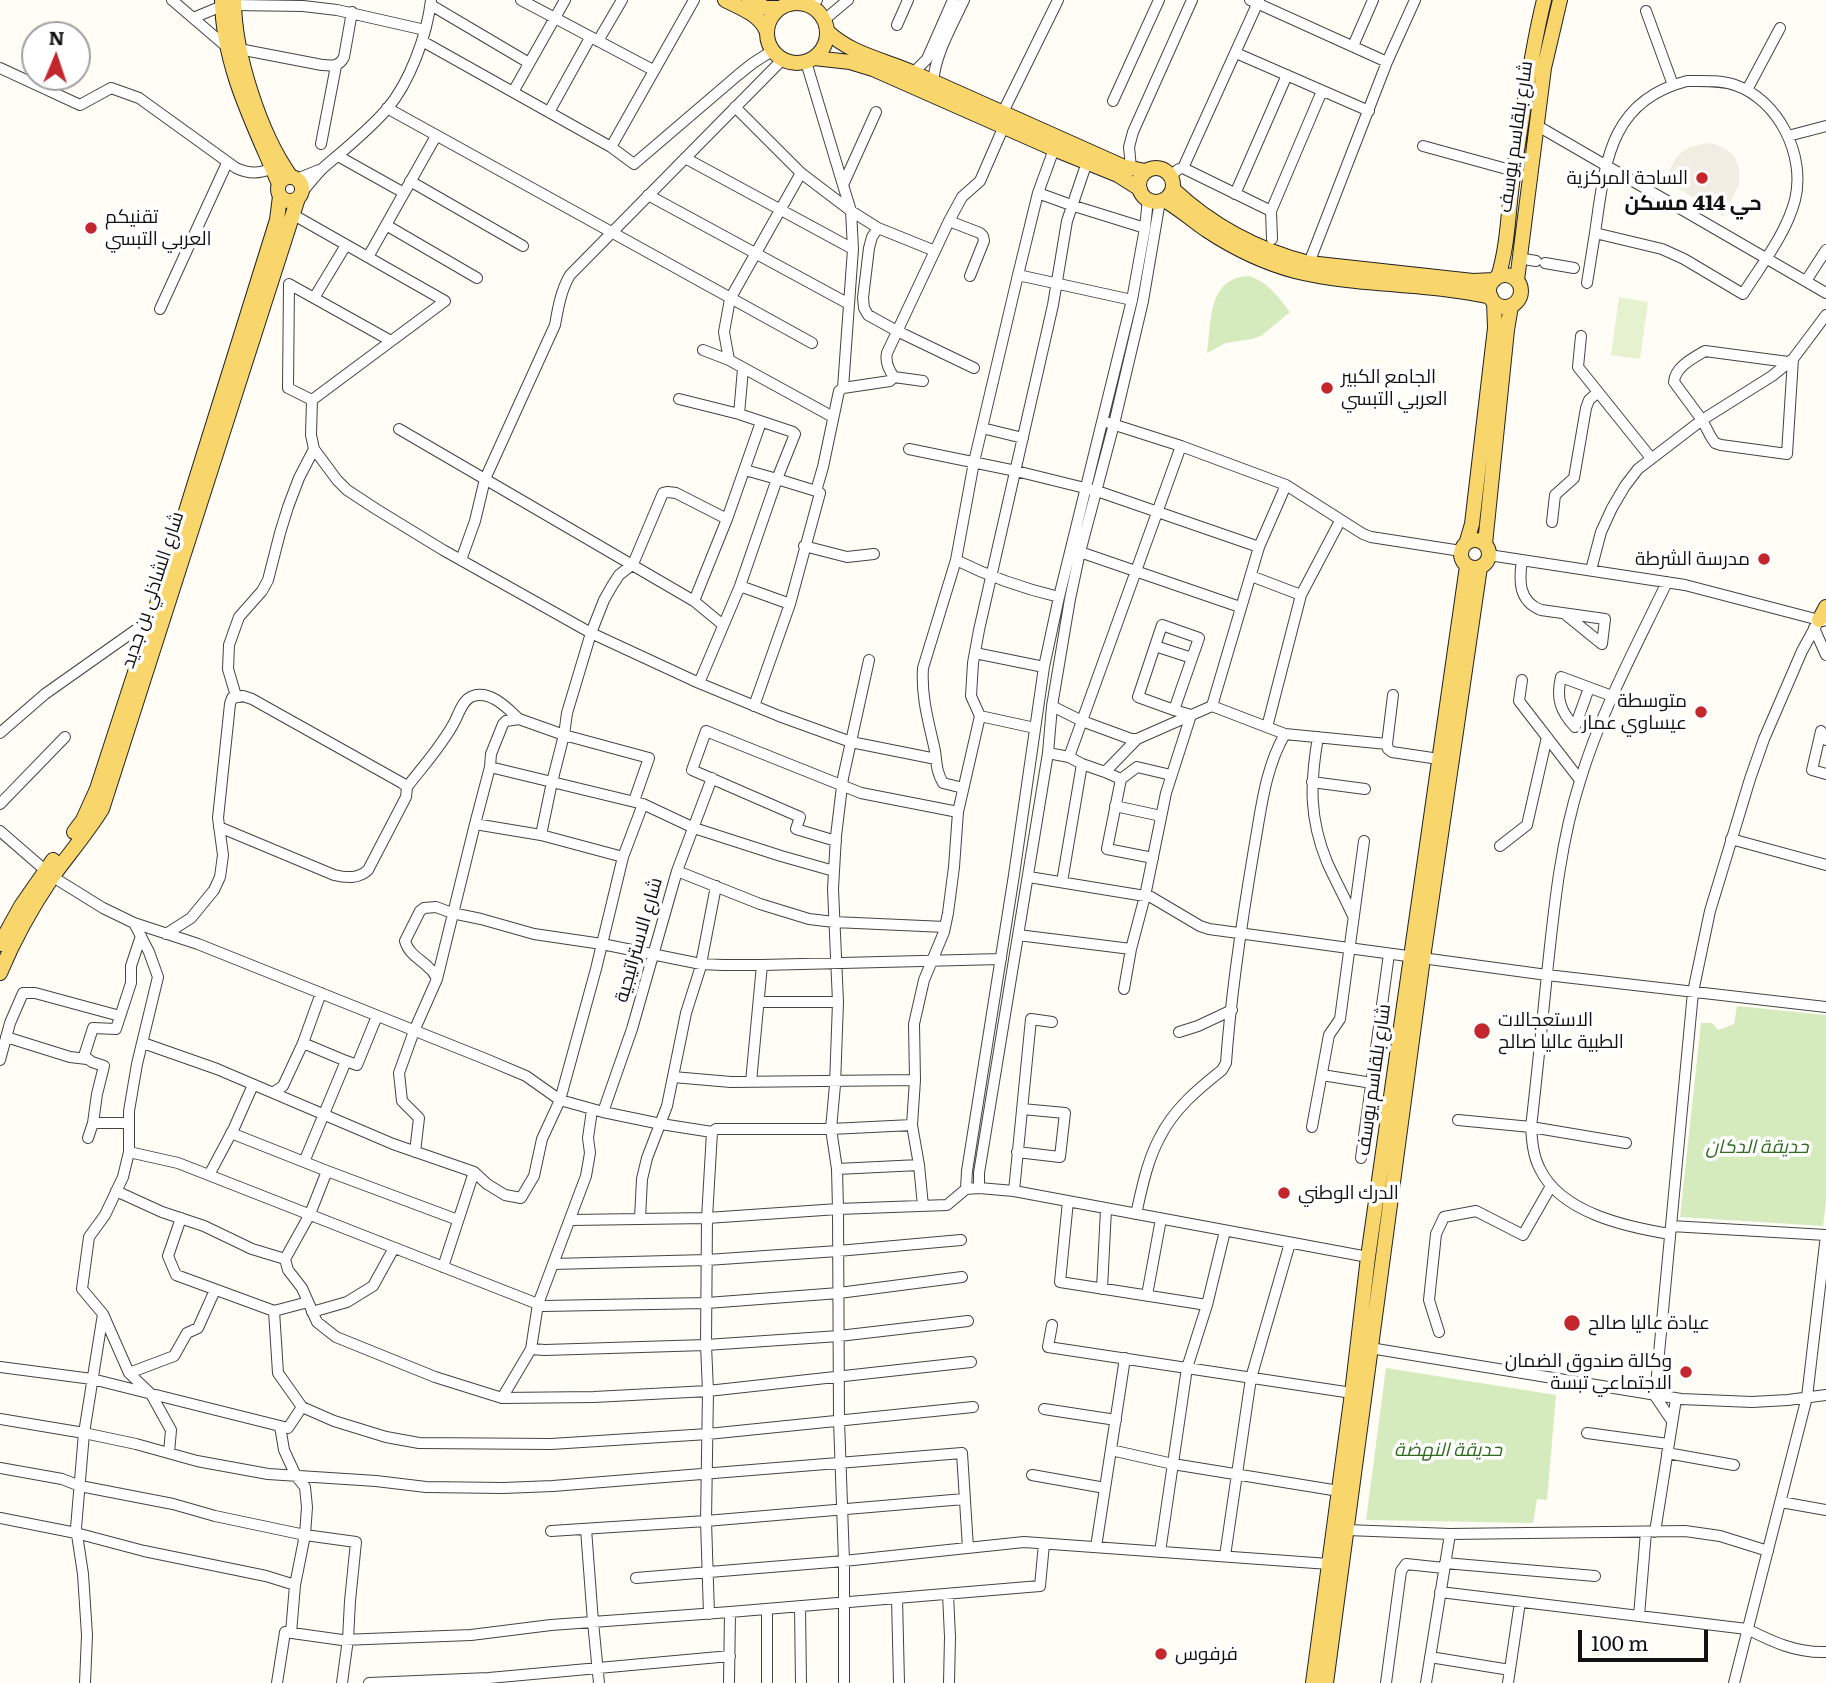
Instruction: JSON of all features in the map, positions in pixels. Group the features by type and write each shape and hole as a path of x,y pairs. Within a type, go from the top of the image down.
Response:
{"main road":[{"path":"725,0 763,23 769,45 777,56 798,64 810,60 838,60 873,69 1138,170 1162,168 1163,189"},
{"path":"749,0 766,8 795,3 818,12 826,25 847,46 913,73 1003,119 1054,149 1124,178 1163,189 1245,240 1269,251 1309,263 1472,281 1508,276 1517,280 1521,295 1511,306 1502,306 1492,300 1454,290 1347,280 1294,271 1226,242 1163,189 1139,183 1138,170"},
{"name":"شارع بلقاسم يوسف","path":"1496,279 1504,255 1514,171 1544,0"},
{"name":"شارع بلقاسم يوسف","path":"1517,280 1544,68 1560,0"},
{"path":"228,3 237,88 273,168 291,188"},
{"path":"766,30 773,14 795,3"},
{"path":"810,60 821,51 826,41 826,25"},
{"path":"233,48 291,188"},
{"name":"شارع الشاذلي بن جديد","path":"0,973 49,874 92,804 159,617 292,214 291,188"},
{"name":"شارع الشاذلي بن جديد","path":"159,617 277,220 291,188"},
{"path":"1464,546 1477,540 1480,558 1461,558 1464,546 1472,524 1495,328 1490,289 1496,279"},
{"name":"شارع بلقاسم يوسف","path":"1313,1683 1368,1257 1480,558 1511,306"},
{"name":"شارع بلقاسم يوسف","path":"1326,1683 1370,1349 1439,760 1480,558"},
{"name":"شارع الشاذلي بن جديد","path":"0,944 21,906 49,874"}],"street":[{"path":"172,0 233,48 336,66"},
{"path":"521,0 653,70"},
{"path":"513,92 565,0"},
{"path":"549,112 622,0"},
{"path":"611,147 694,0"},
{"path":"826,25 848,0"},
{"path":"897,25 908,0"},
{"path":"913,73 927,59 953,0"},
{"path":"933,83 938,57 964,0"},
{"path":"923,381 894,377 887,366 887,353 949,221 962,197 980,181 1003,119 1058,0"},
{"path":"1113,101 1159,0"},
{"path":"1138,170 1129,148 1133,132 1192,0"},
{"path":"1353,47 1373,0"},
{"path":"1309,263 1387,62 1415,0"},
{"path":"1109,423 1145,228 1236,53 1256,1 1387,62"},
{"path":"192,18 228,3 338,5 424,35 513,92 611,147 634,164 753,62 777,56"},
{"path":"291,188 338,156 387,108 403,85 424,35 431,3 529,63"},
{"path":"1646,11 1673,85"},
{"path":"321,144 336,66 344,57 352,12"},
{"path":"1747,90 1780,28"},
{"path":"1236,53 1369,111"},
{"path":"460,560 475,521 485,479 555,325 565,283 576,268 735,107 777,56"},
{"path":"810,60 851,211 853,249 843,388"},
{"path":"0,68 80,105 111,88 139,98 227,163 245,172 254,173 273,168"},
{"path":"1235,194 1287,75"},
{"path":"1587,283 1581,269 1595,233 1611,147 1631,113 1644,100 1687,81 1723,82 1747,90 1778,118 1793,150 1796,197 1783,230 1743,294 1662,249 1595,233"},
{"path":"1272,239 1272,211 1322,90"},
{"path":"735,107 801,173 851,211 878,228 935,251"},
{"path":"387,108 812,343"},
{"path":"843,185 876,112"},
{"path":"1536,125 1826,293"},
{"path":"1788,136 1826,126"},
{"path":"368,257 436,135"},
{"path":"1423,146 1514,171"},
{"path":"963,789 943,783 937,772 923,705 923,668 956,560 974,462 1018,275 1038,193 1054,149"},
{"path":"338,156 404,193"},
{"path":"685,158 853,249"},
{"path":"923,1206 912,1125 915,1080 914,1024 924,980 945,926 954,867 958,812 980,716 971,696 975,653 990,577 1057,284 1071,205 1087,162"},
{"path":"160,309 227,163"},
{"path":"729,360 723,332 730,299 801,173"},
{"path":"410,181 523,246"},
{"path":"1163,189 1235,194 1272,211"},
{"path":"966,1189 1044,667 1059,597 1143,301 1163,189"},
{"path":"1038,193 1145,228"},
{"path":"648,195 849,304"},
{"path":"292,214 445,301 312,400"},
{"path":"949,221 983,236 984,242 970,276"},
{"path":"386,225 477,278"},
{"path":"878,228 869,247 863,298 868,315 974,368"},
{"path":"314,298 346,245"},
{"path":"1806,281 1826,250"},
{"path":"1518,257 1581,269"},
{"path":"1018,275 1132,300"},
{"path":"312,400 288,388 289,284 391,341"},
{"path":"1591,570 1601,532 1612,508 1638,469 1702,420 1791,361 1826,315"},
{"path":"1581,336 1578,367 1651,458"},
{"path":"703,350 729,360 834,417"},
{"path":"1705,351 1791,361 1787,454 1715,443 1674,382 1679,369 1705,351"},
{"path":"739,414 743,369"},
{"path":"816,491 839,391 843,388 890,381 894,377"},
{"path":"1552,522 1555,495 1574,478 1586,408 1589,400 1598,392"},
{"path":"679,399 739,414 793,432 795,435 740,586 699,683"},
{"path":"312,400 311,435 314,449 337,480 347,490 460,560 591,633 754,706 851,742 936,759"},
{"path":"694,601 727,519 761,422"},
{"path":"1109,423 1286,485 1340,521 1371,537 1464,546"},
{"path":"982,428 1023,438"},
{"path":"399,429 633,564 694,601 723,625"},
{"path":"1069,757 1181,446"},
{"path":"236,696 228,669 229,645 239,617 268,580 292,497 314,449"},
{"path":"909,449 1091,490 1259,547"},
{"path":"745,470 820,493 790,604 754,706"},
{"path":"1212,706 1259,547 1286,485"},
{"path":"979,1188 979,1172 1048,753 1052,706 1091,490"},
{"path":"541,835 567,713 591,633 612,586 633,564 663,494 676,493 727,519"},
{"path":"1267,727 1301,596 1340,521"},
{"path":"804,546 846,557 874,554"},
{"path":"1080,552 1240,607"},
{"path":"1480,558 1522,560 1685,585 1821,619"},
{"path":"956,560 990,577 1059,597"},
{"path":"1522,560 1521,587 1528,602 1541,610 1565,614"},
{"path":"1251,576 1301,596"},
{"path":"1668,582 1612,696 1580,780 1559,868 1531,1127 1533,1148 1540,1170 1551,1186 1571,1202 1596,1215 1641,1230 1826,1235 1807,1398 1734,1683"},
{"path":"740,586 790,604"},
{"path":"0,733 45,694 159,617"},
{"path":"1821,619 1826,655"},
{"path":"1672,1421 1655,1396 1693,992 1710,911 1764,739 1821,619"},
{"path":"1174,709 1199,638 1162,625 1138,697 1191,715"},
{"path":"1155,646 1192,658"},
{"path":"975,653 1044,667"},
{"path":"844,1683 838,1209 831,1129 838,1002 834,871 842,784 869,660"},
{"path":"1522,680 1519,701 1580,780"},
{"path":"1589,688 1612,696"},
{"path":"1393,695 1388,749 1439,760"},
{"path":"166,933 191,918 214,890 220,877 222,865 219,803 232,698 243,696 252,699 407,787"},
{"path":"143,1043 182,1055 415,1152 474,1172 505,1195 522,1198 534,1176 542,1139 560,1100 649,758 564,735 519,719 503,704 491,698 472,696 466,699 436,751 407,787 406,797 369,870 362,875 334,875 219,827"},
{"path":"1052,706 1082,721 1137,739"},
{"path":"1105,772 1137,739 1212,706 1285,734 1387,744"},
{"path":"1124,989 1171,775 1191,715"},
{"path":"980,716 1035,728"},
{"path":"415,1152 419,1118 402,1101 399,1073 437,979 491,754 503,724 519,719"},
{"path":"1826,740 1821,730 1812,770 1826,774"},
{"path":"836,841 796,829 800,817 692,770 706,731 861,793 958,812"},
{"path":"1136,1214 1160,1137 1185,1102 1222,1070 1226,1063 1240,933 1263,796 1271,767 1285,734"},
{"path":"0,804 65,737"},
{"path":"1318,737 1312,782 1312,808 1321,849 1354,919"},
{"path":"1500,846 1527,825 1547,737"},
{"path":"1048,753 1069,757 1121,779"},
{"path":"1062,882 1082,764"},
{"path":"489,767 638,803 694,828 834,871"},
{"path":"1153,858 1107,849 1121,779 1137,768 1171,775"},
{"name":"شارع الاستراتيجية","path":"531,1349 538,1304 586,1176 590,1153 588,1138 632,1029 677,871 712,778"},
{"path":"1312,782 1365,789"},
{"path":"1115,807 1161,816"},
{"path":"475,824 541,835 623,857"},
{"path":"0,831 49,874 103,908 134,923 198,944 526,1076 560,1100 597,1111 712,1132 716,1129 831,1129 912,1125"},
{"path":"1731,839 1826,865"},
{"path":"1312,1127 1329,1035 1340,1020 1364,841"},
{"path":"677,871 760,904 810,919 945,926"},
{"path":"1029,877 1146,896 1209,929 1547,975 1826,1007"},
{"path":"640,1218 642,1179 667,1106 686,1013 701,964 716,886"},
{"path":"437,979 405,942 424,908 436,907 534,934 602,944 701,964 1001,959"},
{"path":"134,923 158,977 129,1111 129,1152 123,1177 105,1215 89,1237 82,1289 103,1314 130,1373 151,1394 171,1430 169,1453"},
{"path":"1018,935 1131,949"},
{"path":"88,1059 84,1056 93,1028 116,1030 131,983 131,966 141,936"},
{"path":"1361,1158 1390,954"},
{"path":"751,1082 762,965"},
{"path":"0,1060 17,1003 23,993 35,993 120,1016"},
{"path":"274,1092 283,1086 303,1043 321,993"},
{"path":"759,1002 838,1002"},
{"path":"1179,1032 1198,1027 1231,1010"},
{"path":"303,1043 357,1065 377,1016"},
{"path":"1014,1191 1031,1020 1052,1021"},
{"path":"6,1037 70,1057 88,1059 104,1066 89,1138"},
{"path":"304,1162 346,1061"},
{"path":"1322,1075 1372,1083"},
{"path":"673,1077 731,1082 915,1080"},
{"path":"209,1175 253,1085"},
{"path":"1017,1153 1060,1157 1065,1113 1022,1109"},
{"path":"1458,1120 1531,1127 1626,1143"},
{"path":"93,1123 129,1123"},
{"path":"709,1614 705,1474 708,1434 707,1260 712,1132"},
{"path":"231,1133 458,1220"},
{"path":"129,1152 178,1163 543,1306 707,1303 839,1293 962,1278"},
{"path":"836,1169 919,1165"},
{"path":"327,1171 310,1214 285,1259 288,1270 302,1288 317,1322 336,1337 435,1377 502,1398 594,1397 708,1391 971,1362"},
{"path":"443,1267 474,1172"},
{"path":"1439,1332 1429,1300 1436,1234 1444,1217 1476,1212 1523,1235 1551,1186"},
{"path":"570,1220 708,1218 947,1205 966,1189 979,1188 1014,1191 1368,1257"},
{"path":"116,1191 163,1212 205,1226 253,1249 285,1259"},
{"path":"1068,1201 1060,1282 1207,1305"},
{"path":"1102,1289 1107,1209"},
{"path":"181,1219 168,1256 176,1275 274,1311 347,1302 373,1286 394,1248"},
{"path":"1147,1295 1161,1219"},
{"path":"1160,1552 1187,1368 1226,1231"},
{"path":"553,1264 707,1260 961,1240"},
{"path":"1225,1556 1251,1378 1290,1243"},
{"path":"130,1373 174,1356 187,1332 198,1328 215,1290"},
{"path":"274,1311 278,1373 302,1407 334,1421 386,1437 419,1443 551,1444 708,1434 973,1407"},
{"path":"85,1683 87,1635 83,1574 76,1533 84,1433 103,1314"},
{"path":"502,1398 531,1349 706,1345 839,1336 968,1321"},
{"path":"1052,1325 1048,1347 1352,1393"},
{"path":"1370,1349 1655,1396 1752,1402 1826,1395"},
{"path":"1096,1547 1125,1359"},
{"path":"0,1367 92,1379 288,1428 302,1407"},
{"path":"1639,1616 1650,1532 1676,1398"},
{"path":"1044,1409 1116,1420"},
{"path":"0,1419 84,1433 197,1461 268,1474 426,1487 553,1486 962,1453 968,1548"},
{"path":"280,1426 284,1450 296,1476 305,1487 307,1507 291,1633"},
{"path":"1587,1433 1734,1465"},
{"path":"1111,1450 1173,1464 1339,1491"},
{"path":"0,1468 62,1479 80,1486 173,1504 304,1535 356,1542 342,1683"},
{"path":"1032,1475 1105,1488"},
{"path":"551,1531 964,1499"},
{"path":"1781,1502 1826,1510"},
{"path":"0,1518 266,1576 295,1585"},
{"path":"586,1528 599,1683"},
{"path":"1347,1530 1450,1534 1702,1533 1768,1551"},
{"path":"1426,1683 1450,1534"},
{"path":"636,1578 844,1561 1024,1542 1329,1564"},
{"path":"277,1683 285,1632 348,1639 471,1634 551,1625 1040,1586 1044,1544"},
{"path":"1386,1683 1401,1571 1406,1564 1595,1576"},
{"path":"1440,1592 1747,1629 1780,1645 1798,1650 1826,1652"},
{"path":"948,1594 949,1683"},
{"path":"897,1598 899,1683"},
{"path":"1508,1683 1520,1602"},
{"path":"800,1606 801,1683"},
{"path":"767,1609 767,1683"},
{"path":"729,1683 730,1612"},
{"path":"369,1683 494,1680 598,1667 730,1656"},
{"path":"1430,1657 1510,1670"}],"green space":[{"path":"1248,276 1267,286 1290,312 1261,336 1226,343 1207,353 1211,315 1218,293 1235,279"},
{"path":"1619,297 1648,302 1640,359 1611,355"},
{"name":"حديقة الدكان","path":"1737,1006 1826,1015 1826,1201 1823,1226 1680,1217 1701,1023 1712,1023 1718,1030 1734,1024"},
{"name":"حديقة النهضة","path":"1386,1368 1556,1395 1547,1500 1537,1499 1533,1523 1366,1520"}],"shaded area":[{"name":"الساحة المركزية","path":"1707,143 1727,150 1734,156 1739,168 1739,183 1723,216 1664,180 1682,152"}],"place":[{"name":"الساحة المركزية","path":"1702,178"},
{"name":"تقنيكم العربي التبسي","path":"91,228"},
{"name":"الجامع الكبير العربي التبسي","path":"1327,388"},
{"name":"مدرسة الشرطة","path":"1764,559"},
{"name":"متوسطة عيساوي عمار","path":"1701,712"},
{"name":"الاستعجالات الطبية عاليا صالح","path":"1482,1031"},
{"name":"الدرك الوطني","path":"1284,1193"},
{"name":"عيادة عاليا صالح","path":"1572,1323"},
{"name":"وكالة صندوق الضمان الاجتماعي تبسة","path":"1686,1372"},
{"name":"فرفوس","path":"1161,1654"}],"district":[{"name":"حي 414 مسكن","path":"1693,204"}]}
